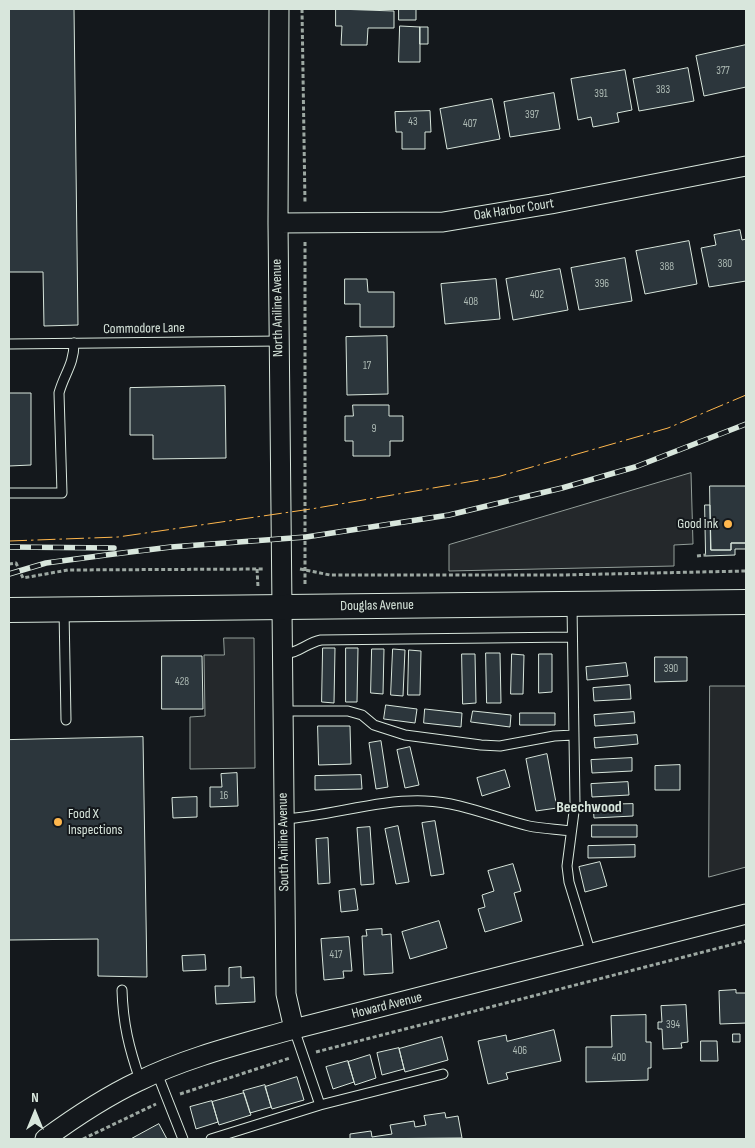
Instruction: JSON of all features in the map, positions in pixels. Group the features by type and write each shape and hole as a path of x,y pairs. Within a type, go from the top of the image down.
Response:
{"street":[{"name":"North Aniline Avenue","path":"278,9 282,607"},
{"name":"Oak Harbor Court","path":"278,223 443,222 551,204 746,166"},
{"name":"Douglas Avenue","path":"9,610 746,602"},
{"name":"South Aniline Avenue","path":"282,607 286,994 294,1029"},
{"name":"Howard Avenue","path":"45,1139 109,1096 149,1076 222,1050 294,1029 746,914"}],"lane":[{"name":"Commodore Lane","path":"9,344 279,341"},
{"path":"9,493 62,492 59,393 63,379 72,366 74,343"},
{"path":"572,604 575,804 568,851 569,882 591,954"},
{"path":"64,610 66,720"},
{"path":"282,646 297,652 313,641 321,640 572,637"},
{"path":"283,710 348,710 362,715 374,725 405,735 481,745 500,746 554,736 574,735"},
{"path":"284,818 313,817 397,802 425,801 455,805 531,826 571,831"},
{"path":"122,990 123,1021 128,1047 168,1099 183,1139"},
{"path":"294,1029 320,1105"},
{"path":"211,1139 320,1105 442,1074"}],"path":[{"path":"302,9 305,223 305,575"},
{"path":"697,556 706,555"},
{"path":"9,564 16,563 23,578 68,570 260,569 257,577"},
{"path":"300,569 330,575 552,576 746,571"},
{"path":"83,1139 127,1116 222,1078 303,1055 746,941"}],"shaded area":[{"path":"691,473 693,544 674,545 674,566 449,571 449,545"},
{"path":"224,638 254,638 255,768 190,769 190,717 205,716 204,655 224,655"},
{"path":"710,686 746,686 746,867 709,877"}],"building":[{"path":"9,9 74,9 78,325 44,326 43,272 9,272"},
{"path":"336,9 394,11 394,28 368,28 367,45 341,45 342,26 336,26"},
{"path":"399,9 416,9 416,20 399,20"},
{"path":"400,26 420,27 420,62 399,62"},
{"path":"420,27 428,27 428,44 420,44"},
{"path":"746,45 746,87 704,96 696,56"},
{"path":"688,68 694,101 639,111 633,79"},
{"path":"625,70 632,110 617,113 619,122 593,127 591,117 578,120 571,79"},
{"path":"554,93 560,129 510,137 504,102"},
{"path":"492,99 500,139 447,149 440,109"},
{"path":"430,111 431,132 425,132 425,149 402,149 402,132 396,132 395,112"},
{"path":"740,230 742,240 746,239 746,281 709,287 701,248 716,245 714,235"},
{"path":"689,241 697,284 645,294 636,251"},
{"path":"625,258 632,301 579,310 571,268"},
{"path":"560,269 568,310 513,320 506,279"},
{"path":"345,279 367,279 368,292 394,292 394,327 360,327 360,304 345,304"},
{"path":"496,279 500,319 445,324 441,284"},
{"path":"387,336 388,394 347,395 346,337"},
{"path":"225,386 226,458 153,459 153,435 130,435 130,388"},
{"path":"9,393 31,393 31,465 9,466"},
{"path":"353,405 389,405 389,416 403,416 403,441 390,441 390,456 353,456 353,441 345,441 345,416 353,416"},
{"name":"Good Ink","path":"710,486 746,486 746,543 731,543 731,550 711,550"},
{"path":"705,505 710,505 711,550 731,550 731,543 746,543 746,549 735,549 735,555 706,556"},
{"path":"323,648 335,648 334,703 322,702"},
{"path":"346,648 358,648 357,702 346,702"},
{"path":"372,649 384,649 383,694 371,693"},
{"path":"393,649 405,650 403,696 391,695"},
{"path":"409,650 421,651 420,695 408,695"},
{"path":"486,653 500,653 501,703 487,703"},
{"path":"462,654 475,654 476,703 463,704"},
{"path":"512,654 524,655 523,694 511,694"},
{"path":"539,654 552,654 552,692 539,693"},
{"path":"162,656 202,656 203,709 162,709"},
{"path":"655,657 687,657 687,681 655,682"},
{"path":"626,663 628,676 587,680 586,667"},
{"path":"630,685 631,699 594,701 593,688"},
{"path":"386,705 417,709 415,723 384,719"},
{"path":"425,709 462,713 461,727 424,723"},
{"path":"473,711 511,715 510,727 471,722"},
{"path":"634,712 635,723 595,726 594,715"},
{"path":"520,713 555,713 555,725 520,725"},
{"path":"318,726 350,726 351,764 319,765"},
{"path":"637,735 638,744 595,748 594,738"},
{"path":"143,737 147,977 98,976 98,939 9,940 9,740"},
{"path":"381,741 388,787 376,789 369,743"},
{"path":"410,747 419,785 405,788 397,750"},
{"path":"547,754 557,808 536,811 526,759"},
{"path":"632,758 632,771 592,773 591,760"},
{"path":"680,765 680,790 655,790 655,766"},
{"path":"505,770 510,787 482,796 477,778"},
{"path":"237,773 238,806 210,807 210,787 222,787 221,774"},
{"path":"361,775 362,789 315,790 315,776"},
{"path":"628,782 629,795 592,797 591,784"},
{"path":"197,797 197,817 173,818 172,798"},
{"path":"633,804 633,816 594,818 593,805"},
{"path":"435,821 444,874 431,876 422,823"},
{"path":"592,825 637,825 637,837 592,837"},
{"path":"398,826 409,882 396,884 385,829"},
{"path":"370,827 374,884 361,885 357,828"},
{"path":"328,838 330,883 318,884 316,839"},
{"path":"635,845 635,857 588,858 588,846"},
{"path":"600,862 607,886 585,892 579,867"},
{"path":"513,864 521,891 514,893 522,921 485,932 478,909 485,907 482,895 494,891 488,871"},
{"path":"355,889 358,910 341,912 339,891"},
{"path":"439,921 447,948 410,959 402,932"},
{"path":"382,929 382,935 391,934 393,973 364,975 362,936 367,936 366,930"},
{"path":"349,937 352,971 343,971 344,978 324,980 321,939"},
{"path":"205,955 206,970 183,971 182,956"},
{"path":"241,967 241,978 254,977 255,1002 216,1004 215,986 229,986 229,968"},
{"path":"736,990 736,993 746,993 746,1023 720,1024 719,991"},
{"path":"686,1005 688,1042 681,1043 682,1048 663,1049 662,1029 658,1029 658,1022 662,1022 661,1006"},
{"path":"646,1015 646,1042 651,1042 651,1068 648,1068 648,1080 586,1082 586,1047 612,1047 611,1016"},
{"path":"554,1030 561,1061 506,1073 508,1079 488,1084 478,1041 506,1035 507,1041"},
{"path":"733,1034 740,1034 740,1042 733,1042"},
{"path":"442,1037 448,1060 405,1072 399,1049"},
{"path":"701,1041 717,1041 718,1061 701,1061"},
{"path":"399,1048 404,1069 382,1075 377,1053"},
{"path":"370,1055 376,1078 355,1085 348,1062"},
{"path":"348,1061 354,1082 333,1089 326,1067"},
{"path":"297,1077 304,1100 272,1109 265,1087"},
{"path":"265,1085 271,1107 250,1113 243,1091"},
{"path":"244,1093 251,1115 219,1125 212,1102"},
{"path":"212,1101 218,1122 196,1129 190,1107"},
{"path":"445,1113 446,1118 458,1116 462,1138 350,1139 350,1134 371,1131 372,1137 392,1134 390,1125 414,1121 415,1127 426,1125 424,1116"},
{"path":"159,1124 167,1139 131,1139"}],"railway":[{"path":"9,574 46,563 171,547 306,537 449,515 562,488 635,467 746,424"},
{"path":"9,547 114,548"}],"power":[{"path":"9,541 118,537 311,509 497,477 668,428 746,395"}],"place":[{"name":"Good Ink","path":"728,524"},
{"name":"Food X Inspections","path":"58,822"}],"district":[{"name":"Beechwood","path":"589,808"}]}
